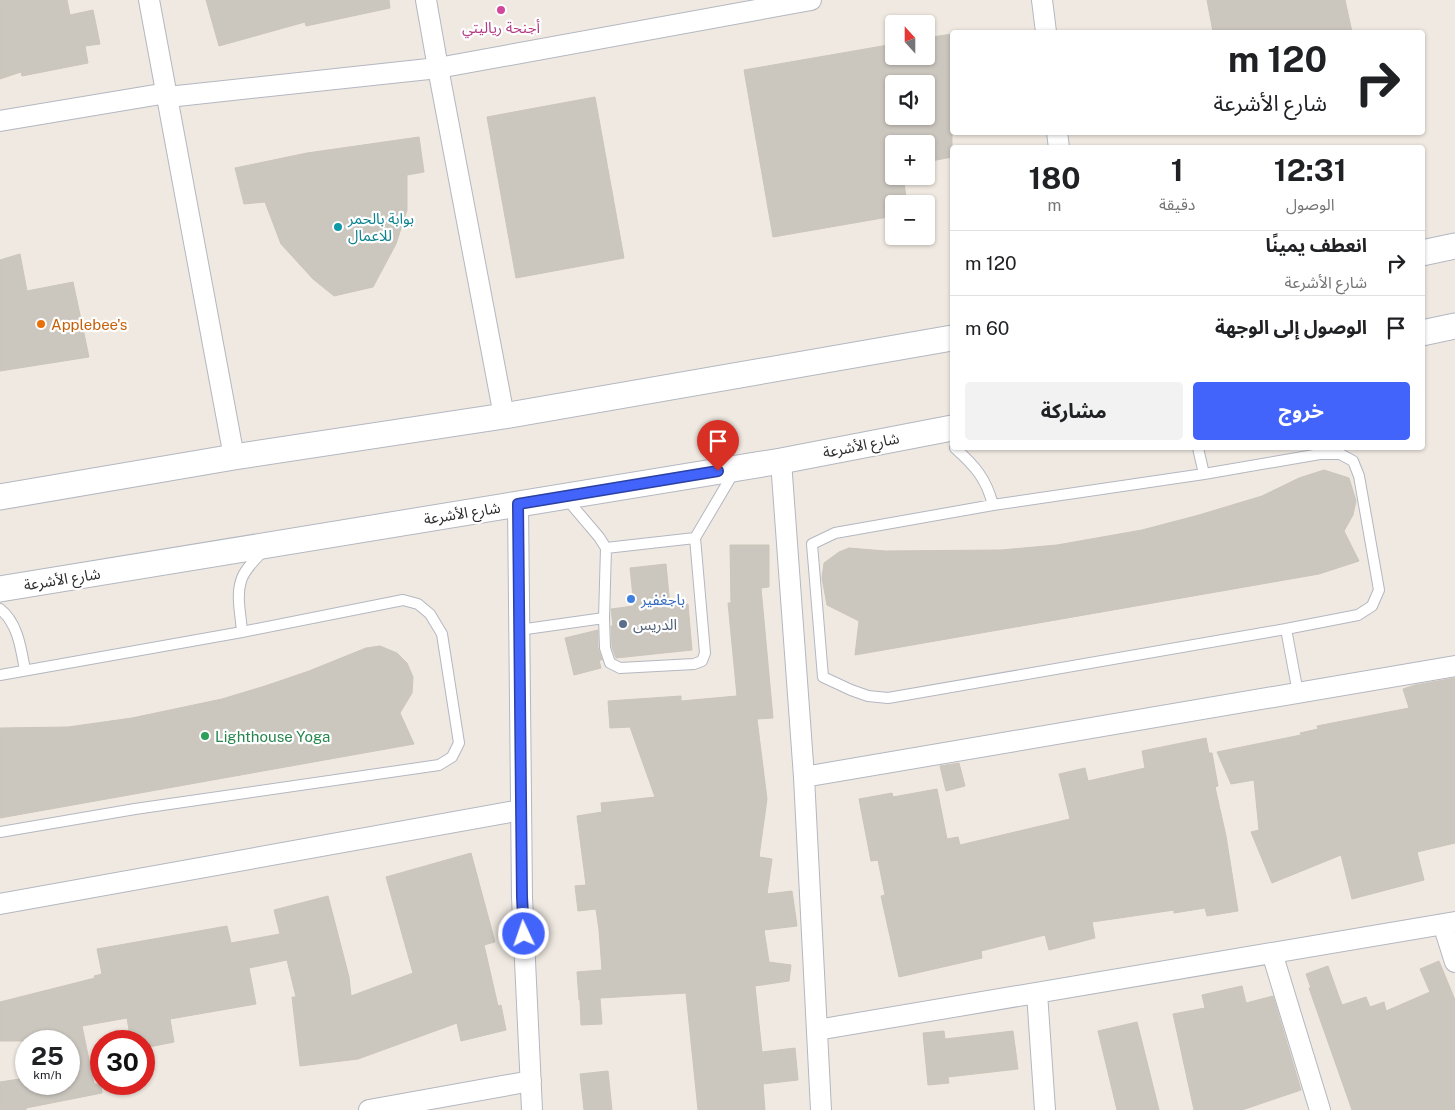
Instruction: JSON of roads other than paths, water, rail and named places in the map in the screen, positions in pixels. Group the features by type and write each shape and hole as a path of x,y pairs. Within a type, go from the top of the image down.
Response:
{"street":[{"path":"149,0 234,457"},
{"path":"426,0 504,416"},
{"path":"0,121 167,95 438,68 811,0"},
{"path":"1042,0 1046,30"},
{"path":"1425,251 1455,246"},
{"path":"1425,332 1455,326"},
{"path":"0,498 234,457 504,416 950,338"},
{"name":"شارع الأشرعة","path":"0,589 737,468 949,438"},
{"path":"781,461 804,777 821,1110"},
{"path":"518,504 522,897 532,1110"},
{"path":"804,777 1455,666"},
{"path":"0,904 521,810"},
{"path":"816,1030 1449,923 1455,962"},
{"path":"1272,953 1320,1110"},
{"path":"1037,993 1044,1110"},
{"path":"369,1110 531,1081"}],"lane":[{"path":"960,450 981,475 989,490 993,505"},
{"path":"1198,450 1204,474"},
{"path":"1320,454 1340,454 1353,460 1359,476 1379,590 1372,606 1358,615 888,698 868,696 823,677 812,544 834,533 993,505 1204,474 1320,454"},
{"path":"564,496 606,548 604,648 610,663 620,668 694,664 702,661 706,653 694,538 737,468"},
{"path":"606,548 694,538"},
{"path":"242,632 239,597 241,580 268,545"},
{"path":"0,674 242,632 403,600 418,604 430,614 442,634 459,742 452,757 439,765 135,809 0,832"},
{"path":"0,609 11,622 19,638 25,670"},
{"path":"519,630 604,618"},
{"path":"1286,629 1298,693"}],"place":[{"name":"أجنحة رياليتي","path":"501,10"},
{"name":"بوابة بالحمر للاعمال","path":"338,227"},
{"name":"Applebee's","path":"41,324"},
{"name":"باجغفير","path":"631,599"},
{"name":"الدريس","path":"623,624"},
{"name":"Lighthouse Yoga","path":"205,736"}]}
